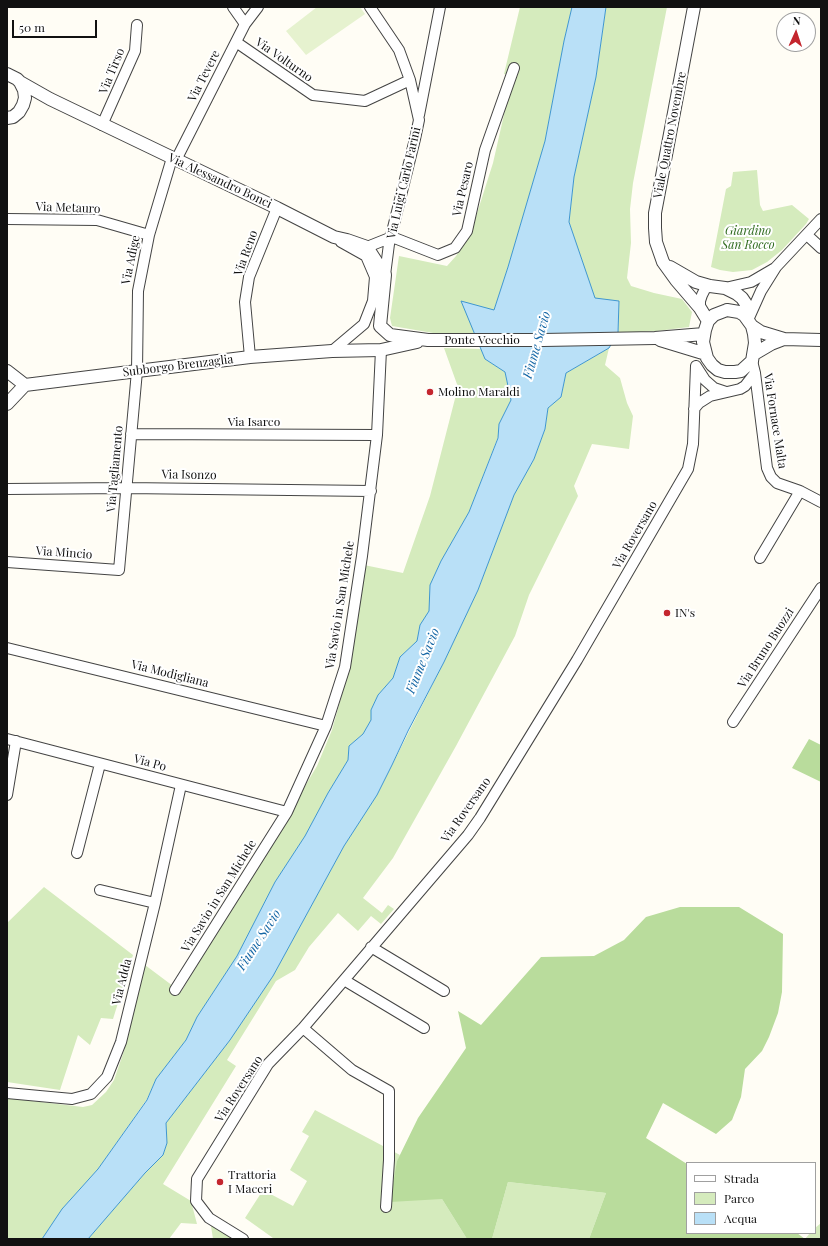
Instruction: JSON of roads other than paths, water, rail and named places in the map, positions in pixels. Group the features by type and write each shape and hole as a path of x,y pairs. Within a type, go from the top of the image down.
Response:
{"street":[{"path":"233,7 245,24"},
{"name":"Via Tevere","path":"174,159 245,24 258,7"},
{"name":"Via Luigi Carlo Farini","path":"370,7 399,50 410,80 418,120 389,246 380,326 390,335 428,340"},
{"path":"418,120 440,7"},
{"name":"Viale Quattro Novembre","path":"694,7 655,213 656,242 663,262 700,308 708,321"},
{"name":"Via Tirso","path":"102,125 135,51 137,25"},
{"name":"Via Volturno","path":"236,42 313,95 366,101 410,80"},
{"path":"7,67 24,90 25,98 19,112 13,117 7,118"},
{"name":"Via Pesaro","path":"392,237 438,255 455,248 466,231 485,150 514,68"},
{"name":"Via Alessandro Bonci","path":"15,78 50,100 277,208 334,237 368,247"},
{"name":"Via Alessandro Bonci","path":"25,98 50,100"},
{"name":"Via Adige","path":"136,371 138,291 149,235 174,159"},
{"name":"Via Reno","path":"250,357 245,302 249,277 277,208"},
{"name":"Via Metauro","path":"7,219 97,220 149,235"},
{"path":"749,322 761,291 776,267 821,219"},
{"path":"807,234 821,248"},
{"path":"332,351 364,324 373,301 375,277 366,256 334,237"},
{"path":"385,275 368,247 392,237"},
{"path":"663,262 696,282 725,288 751,282 776,267"},
{"path":"700,308 702,295 705,289 710,286"},
{"path":"725,288 742,298 746,304 749,322 755,342 753,358"},
{"path":"784,339 771,344 753,358 741,371 725,372 718,370 706,356 703,342 708,321 714,315 727,310 739,312 760,332 784,339 821,340"},
{"name":"Ponte Vecchio","path":"332,351 380,350 428,340 655,338 704,334"},
{"name":"Ponte Vecchio","path":"655,338 706,356"},
{"name":"Via Savio in San Michele","path":"175,990 287,812 326,726 345,667 371,490 377,435 380,350"},
{"name":"Subborgo Brenzaglia","path":"25,385 250,357 332,351"},
{"path":"706,356 696,366 705,380 714,388 726,392"},
{"name":"Via Fornace Malta","path":"753,358 767,468 771,477 777,483 800,491 821,502"},
{"name":"Via Roversano","path":"243,1239 209,1218 196,1201 197,1179 268,1064 303,1028 468,835 577,660 688,469 693,444 696,366"},
{"path":"7,371 25,385 7,404"},
{"name":"Via Tagliamento","path":"119,570 136,371"},
{"path":"694,409 704,399 740,389 745,386 755,373"},
{"name":"Via Isarco","path":"131,434 377,435"},
{"name":"Via Isonzo","path":"7,489 126,488 371,490"},
{"path":"760,558 800,491"},
{"name":"Via Mincio","path":"7,562 119,570"},
{"name":"Via Bruno Buozzi","path":"733,722 821,588"},
{"name":"Via Modigliana","path":"7,648 326,726"},
{"path":"7,795 11,740"},
{"name":"Via Po","path":"11,740 287,812"},
{"path":"77,853 100,764"},
{"name":"Via Adda","path":"7,1093 72,1099 91,1094 107,1076 121,1042 181,785"},
{"path":"100,890 154,903"},
{"path":"372,947 444,991"},
{"path":"344,980 424,1028"},
{"path":"303,1028 352,1070 389,1091 389,1160 386,1207"}],"water":[{"name":"Fiume Savio","path":"572,7 606,7 596,77 574,177 569,222 595,298 619,301 618,333 609,348 566,373 561,397 548,408 545,429 534,459 514,495 478,590 444,662 377,795 344,846 273,976 230,1040 166,1123 167,1143 163,1155 145,1173 88,1239 42,1239 62,1209 98,1169 147,1100 156,1079 186,1040 197,1017 237,956 275,882 305,836 348,760 349,746 363,734 371,720 371,710 378,695 393,678 400,657 417,641 420,625 429,611 430,585 441,561 469,512 498,438 499,424 511,400 505,372 485,359 461,301 494,310 545,141"}],"place":[{"name":"Molino Maraldi","path":"430,392"},
{"name":"IN's","path":"667,613"},
{"name":"Trattoria I Maceri","path":"220,1182"}],"park label":[{"name":"Giardino San Rocco","path":"748,238"}]}
